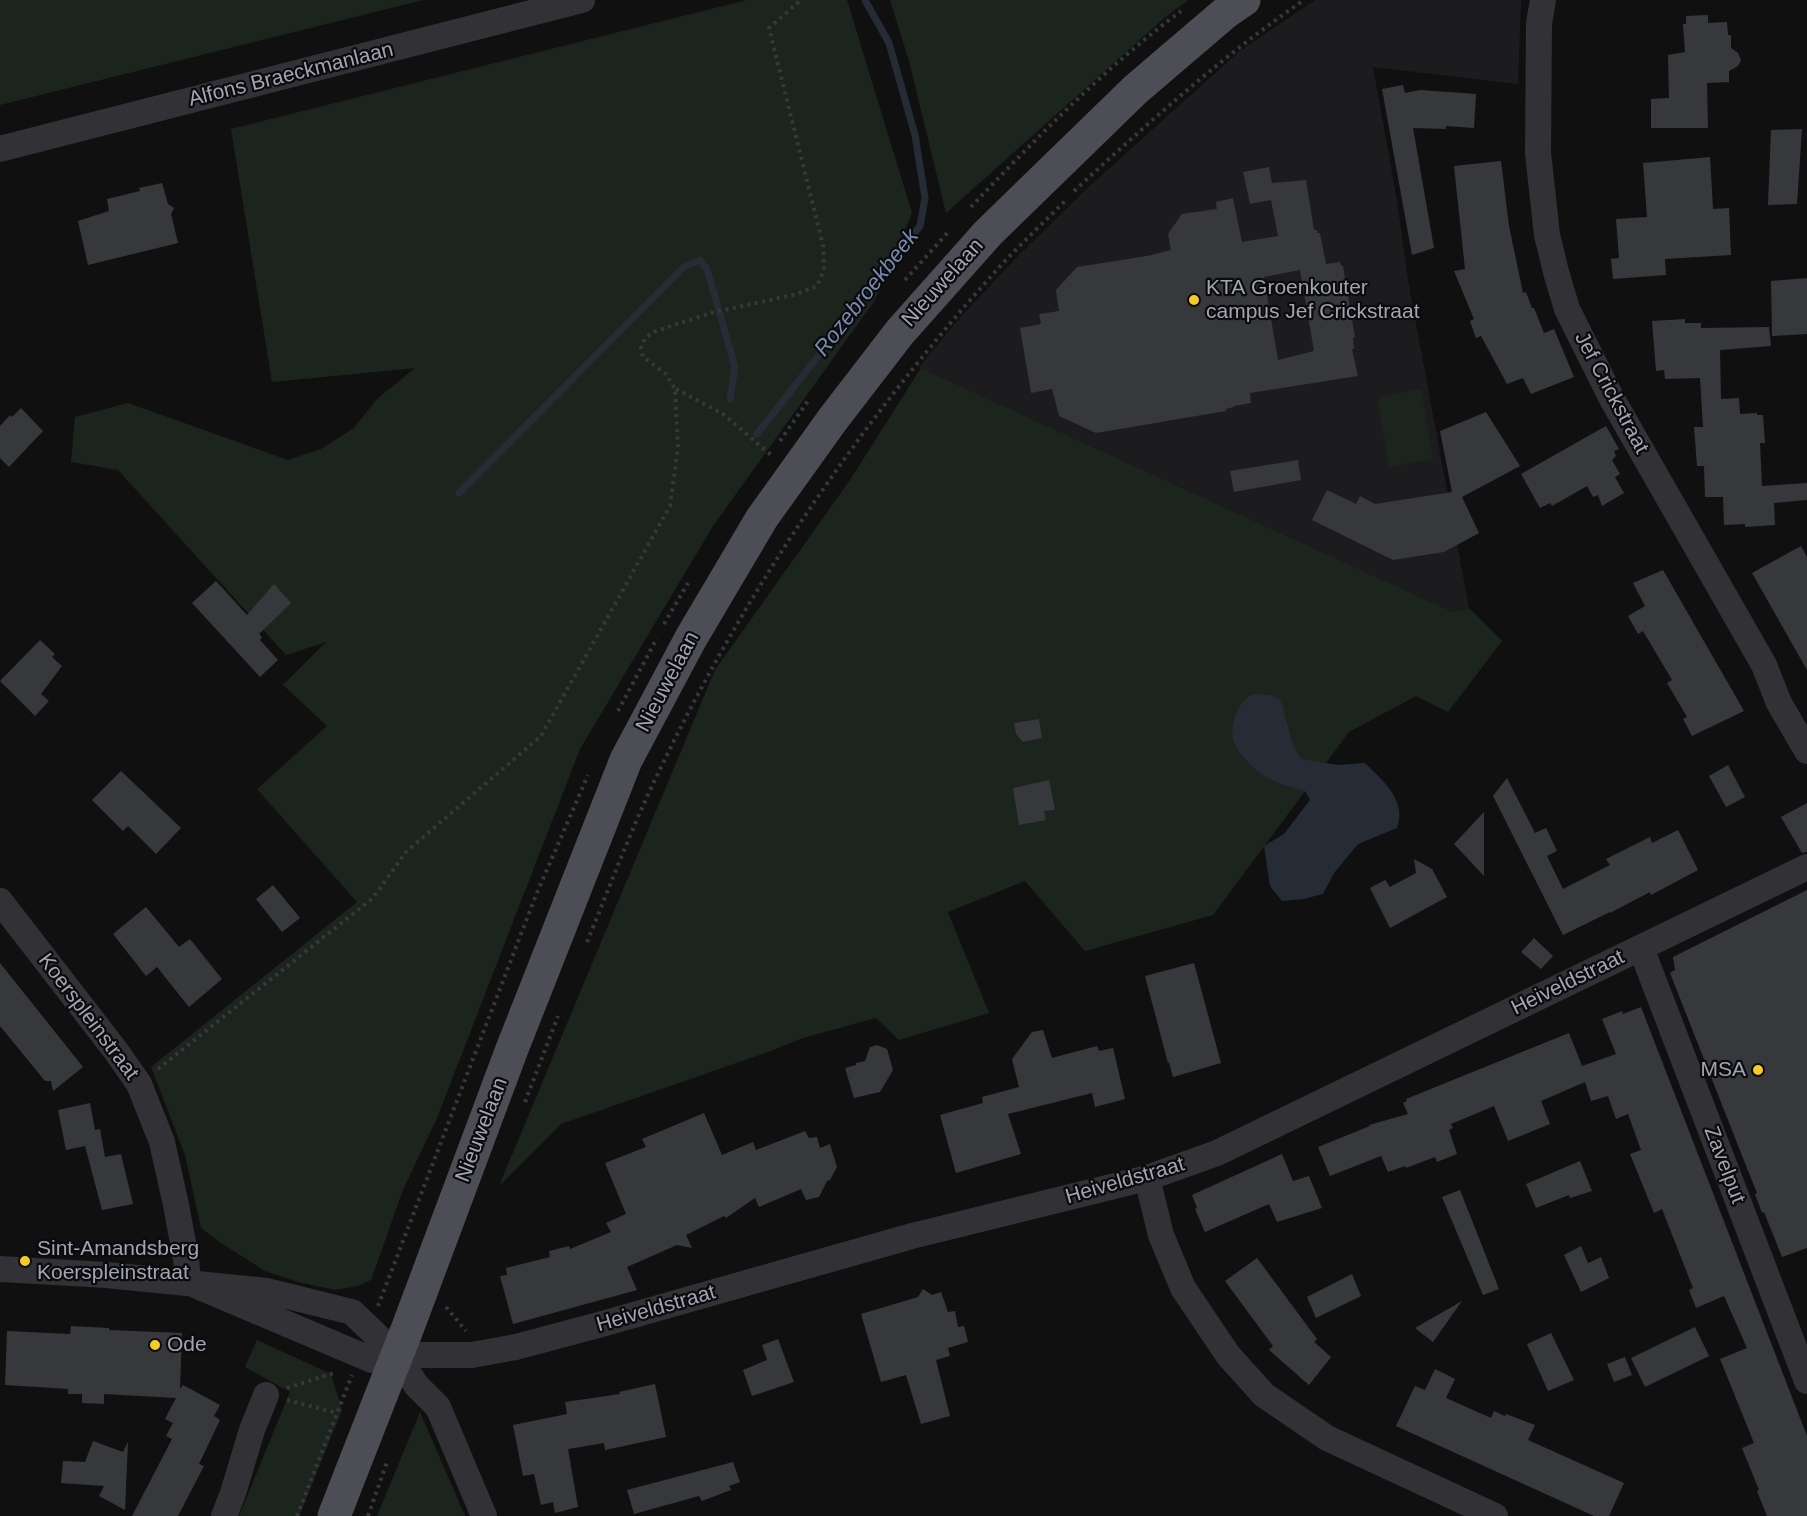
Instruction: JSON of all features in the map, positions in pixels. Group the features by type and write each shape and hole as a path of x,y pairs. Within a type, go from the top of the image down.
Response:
{"main road":[{"name":"Nieuwelaan","path":"334,1516 512,1049 626,760 692,638 762,518 833,419 900,332 988,233 1135,90 1244,0"}],"street":[{"name":"Alfons Braeckmanlaan","path":"0,149 582,0"},
{"name":"Jef Crickstraat","path":"1541,11 1538,153 1547,235 1567,309 1612,399 1764,665 1779,703 1807,751"},
{"name":"Heiveldstraat","path":"188,1282 372,1360 397,1355 472,1355 516,1347 912,1236 1147,1178 1218,1153 1807,867"},
{"name":"Koerspleinstraat","path":"0,901 139,1084 162,1142 176,1205 188,1282"},
{"name":"Zavelput","path":"1641,948 1807,1381"},
{"path":"1147,1178 1161,1235 1183,1288 1228,1355 1264,1395 1327,1438 1495,1516"},
{"name":"Heiveldstraat","path":"0,1269 107,1275 267,1291 352,1312 397,1355"},
{"path":"397,1355 416,1386 438,1407 484,1516"},
{"path":"224,1516 266,1395"}],"path":[{"path":"139,1084 373,898 406,852 541,736 670,506 678,448 675,389 666,374 643,357 641,348 645,339 656,331 711,314 797,294 817,286 824,270 823,245 769,28 801,0"},
{"path":"583,951 634,825 716,661 781,550 872,420 1004,262 1071,195 1152,119 1207,72 1304,0"},
{"path":"675,389 723,414 771,455"},
{"path":"523,1105 559,1013"},
{"path":"442,1317 448,1301"},
{"path":"446,1307 468,1333"},
{"path":"266,1395 346,1368"},
{"path":"297,1516 350,1380"},
{"path":"266,1395 337,1413"}],"shaded area":[{"path":"0,0 423,0 0,105"},
{"path":"747,0 847,0 912,213 875,300 713,526 580,749 437,1118 403,1190 371,1280 358,1286 335,1290 298,1282 265,1271 201,1228 185,1155 151,1067 357,902 257,789 327,726 283,685 326,642 286,655 118,470 71,462 75,417 128,403 288,460 321,449 354,428 377,399 415,368 272,382 231,129"},
{"path":"890,0 1188,0 1163,19 946,213 909,61"},
{"name":"KTA Groenkouter campus Jef Crickstraat","path":"1315,0 1521,0 1518,84 1373,67 1397,201 1408,281 1469,608 1453,612 919,367 958,320 1020,254 1092,184 1241,50"},
{"path":"921,368 1453,612 1469,608 1502,641 1448,712 1416,696 1349,732 1213,915 1085,951 1025,881 948,912 989,1013 899,1040 876,1018 803,1038 561,1124 499,1186 715,670 850,480"},
{"path":"1421,389 1433,459 1389,467 1377,397"},
{"path":"1253,694 1278,698 1282,704 1292,743 1301,759 1338,765 1365,763 1386,784 1396,800 1399,809 1397,828 1358,844 1334,873 1323,894 1282,901 1270,886 1264,846 1284,834 1310,800 1305,791 1277,782 1255,769 1236,747 1232,728 1235,715"},
{"path":"257,1340 331,1374 342,1410 299,1516 239,1516 290,1392 245,1367"},
{"path":"420,1412 465,1516 377,1516"}],"building":[{"path":"1708,15 1708,23 1727,22 1728,35 1731,35 1731,48 1738,53 1741,60 1738,66 1729,71 1729,82 1707,83 1708,128 1651,128 1651,99 1669,98 1668,55 1685,52 1683,24 1686,24 1686,16"},
{"path":"1403,85 1405,93 1420,90 1476,94 1474,128 1446,126 1446,129 1413,128 1434,248 1412,255 1382,89"},
{"path":"1802,129 1797,204 1768,205 1771,130"},
{"path":"1710,157 1713,209 1729,208 1731,255 1665,259 1666,275 1613,279 1611,259 1619,258 1616,219 1647,217 1643,163"},
{"path":"1501,161 1509,226 1523,293 1526,292 1544,333 1554,329 1574,377 1531,394 1523,378 1507,384 1481,336 1476,338 1470,321 1474,319 1454,271 1465,269 1454,166"},
{"path":"1269,167 1272,183 1306,180 1314,230 1320,233 1326,264 1340,262 1343,266 1355,337 1353,338 1354,349 1352,349 1358,376 1250,393 1251,403 1234,406 1226,411 1096,433 1059,416 1052,389 1031,393 1020,328 1041,324 1039,314 1059,311 1056,290 1077,267 1171,250 1168,234 1182,214 1217,209 1216,202 1233,198 1242,242 1278,236 1271,200 1250,204 1243,172","holes":["1300,270 1314,351 1278,360 1264,277"]},
{"path":"162,183 168,204 174,208 171,214 178,243 88,265 78,221 109,211 107,199"},
{"path":"1807,278 1807,334 1772,336 1771,281"},
{"path":"1685,319 1685,323 1701,323 1701,328 1769,327 1771,346 1720,350 1721,399 1739,398 1740,414 1763,415 1765,443 1760,443 1762,486 1807,483 1807,500 1774,503 1775,525 1745,527 1745,524 1724,525 1723,497 1705,497 1704,466 1697,466 1694,427 1703,427 1700,378 1665,379 1664,370 1656,371 1652,321"},
{"path":"21,408 43,431 9,467 0,458 0,426 10,415 12,417"},
{"path":"1486,412 1520,466 1462,497 1479,533 1444,552 1393,560 1312,520 1327,490 1356,504 1360,496 1375,504 1452,492 1440,431"},
{"path":"1606,426 1619,449 1614,451 1616,456 1612,460 1620,474 1615,477 1624,493 1602,506 1598,495 1593,497 1587,486 1552,506 1550,503 1540,508 1521,474"},
{"path":"1298,460 1301,480 1234,492 1230,471"},
{"path":"1801,546 1807,557 1807,670 1752,573"},
{"path":"1663,570 1744,711 1692,736 1683,719 1687,717 1667,683 1672,680 1643,631 1638,634 1628,616 1645,606 1633,583"},
{"path":"216,581 247,615 274,584 291,603 259,634 262,637 260,640 278,660 260,677 192,603"},
{"path":"40,640 55,654 52,657 62,666 41,694 49,701 35,716 0,681"},
{"path":"1039,719 1042,738 1023,742 1016,734 1014,723"},
{"path":"1728,765 1745,797 1726,807 1709,776"},
{"path":"121,771 181,828 156,854 128,826 123,831 92,800"},
{"path":"1507,778 1535,833 1546,828 1557,851 1547,856 1563,889 1610,865 1606,859 1650,837 1652,843 1678,830 1698,870 1651,895 1650,892 1563,935 1493,796"},
{"path":"1049,780 1055,810 1044,811 1046,820 1019,825 1013,788"},
{"path":"1807,803 1807,852 1802,853 1781,817"},
{"path":"1484,812 1484,876 1454,844"},
{"path":"1414,859 1432,869 1447,897 1390,928 1370,888 1385,880 1390,887 1416,873"},
{"path":"273,885 300,918 282,932 256,899"},
{"path":"1807,890 1807,1248 1782,1257 1764,1212 1762,1213 1755,1194 1757,1193 1670,973 1675,970 1673,957"},
{"path":"146,907 179,947 190,939 222,979 189,1007 157,967 146,976 113,934"},
{"path":"1534,938 1553,956 1541,969 1521,952"},
{"path":"0,963 83,1067 53,1091 51,1081 45,1081 0,1026"},
{"path":"1194,963 1221,1063 1173,1077 1145,976"},
{"path":"1641,1007 1807,1436 1807,1516 1767,1516 1742,1448 1754,1443 1720,1359 1747,1348 1724,1296 1696,1308 1689,1290 1693,1288 1662,1209 1654,1213 1630,1154 1641,1150 1628,1114 1616,1119 1608,1096 1591,1101 1585,1082 1541,1101 1550,1124 1508,1141 1494,1106 1451,1124 1453,1128 1449,1130 1457,1154 1437,1162 1435,1157 1388,1172 1381,1156 1330,1176 1318,1147 1369,1125 1408,1114 1403,1103 1407,1101 1406,1099 1569,1033 1582,1066 1616,1054 1602,1019"},
{"path":"1043,1030 1052,1058 1097,1046 1099,1051 1113,1048 1125,1099 1095,1107 1092,1093 1008,1114 1021,1154 956,1173 940,1115 983,1103 982,1097 1019,1087 1012,1059 1032,1032"},
{"path":"877,1045 887,1049 893,1070 880,1092 854,1098 845,1068 865,1061 870,1047"},
{"path":"90,1103 95,1130 100,1129 105,1157 121,1154 133,1204 102,1210 85,1146 66,1150 58,1110"},
{"path":"704,1113 722,1155 753,1142 756,1150 805,1131 809,1138 817,1137 820,1148 830,1144 837,1167 819,1197 806,1200 801,1189 759,1207 755,1198 726,1218 724,1216 686,1235 692,1248 677,1245 627,1267 637,1290 513,1324 500,1276 507,1275 506,1268 550,1257 549,1251 569,1246 570,1249 611,1232 606,1223 626,1214 605,1163 646,1147 642,1139"},
{"path":"1282,1154 1293,1181 1309,1176 1322,1208 1277,1222 1269,1204 1205,1232 1195,1209 1197,1208 1192,1195"},
{"path":"1580,1161 1592,1191 1570,1198 1569,1195 1536,1208 1526,1184"},
{"path":"1460,1190 1499,1289 1483,1295 1442,1197"},
{"path":"1581,1246 1588,1263 1601,1257 1609,1278 1581,1292 1564,1255"},
{"path":"1257,1258 1317,1339 1314,1342 1331,1357 1309,1385 1269,1350 1273,1346 1225,1281"},
{"path":"1352,1274 1361,1296 1316,1318 1307,1297"},
{"path":"923,1289 932,1295 941,1292 948,1312 955,1311 958,1327 964,1326 968,1342 948,1348 950,1356 936,1360 950,1416 921,1424 906,1375 881,1382 861,1314 918,1297"},
{"path":"1462,1301 1433,1342 1415,1328"},
{"path":"71,1326 182,1333 180,1389 183,1385 220,1405 214,1416 220,1420 199,1464 204,1466 178,1516 132,1516 172,1439 166,1436 173,1423 165,1419 176,1398 104,1394 104,1404 82,1403 82,1394 68,1394 68,1389 5,1385 7,1331 70,1334"},
{"path":"1695,1327 1709,1356 1645,1387 1631,1358"},
{"path":"1551,1333 1574,1380 1548,1391 1527,1344"},
{"path":"778,1339 794,1382 752,1396 743,1370 767,1360 762,1345"},
{"path":"1625,1357 1632,1375 1614,1382 1607,1364"},
{"path":"1435,1369 1455,1379 1446,1398 1491,1418 1494,1411 1535,1425 1528,1440 1624,1483 1609,1516 1594,1516 1396,1426 1415,1386 1425,1390"},
{"path":"655,1384 666,1437 605,1450 604,1443 568,1449 578,1507 555,1513 553,1502 541,1505 534,1474 523,1476 513,1425 567,1414 565,1402 620,1394 619,1392"},
{"path":"93,1441 123,1452 128,1442 125,1510 99,1496 104,1486 61,1483 63,1461 85,1462"},
{"path":"733,1462 740,1482 729,1486 731,1490 702,1501 699,1496 634,1514 627,1490"}],"waterway":[{"name":"Rozebroekbeek","path":"757,434 920,226 925,198 915,135 889,43 865,0"},
{"name":"Rozebroekbeek","path":"459,493 684,267 700,260 707,269 735,367 730,399"}],"place":[{"name":"KTA Groenkouter campus Jef Crickstraat","path":"1194,300"},
{"name":"MSA","path":"1758,1070"},
{"name":"Sint-Amandsberg Koerspleinstraat","path":"25,1261"},
{"name":"Ode","path":"155,1345"}]}
